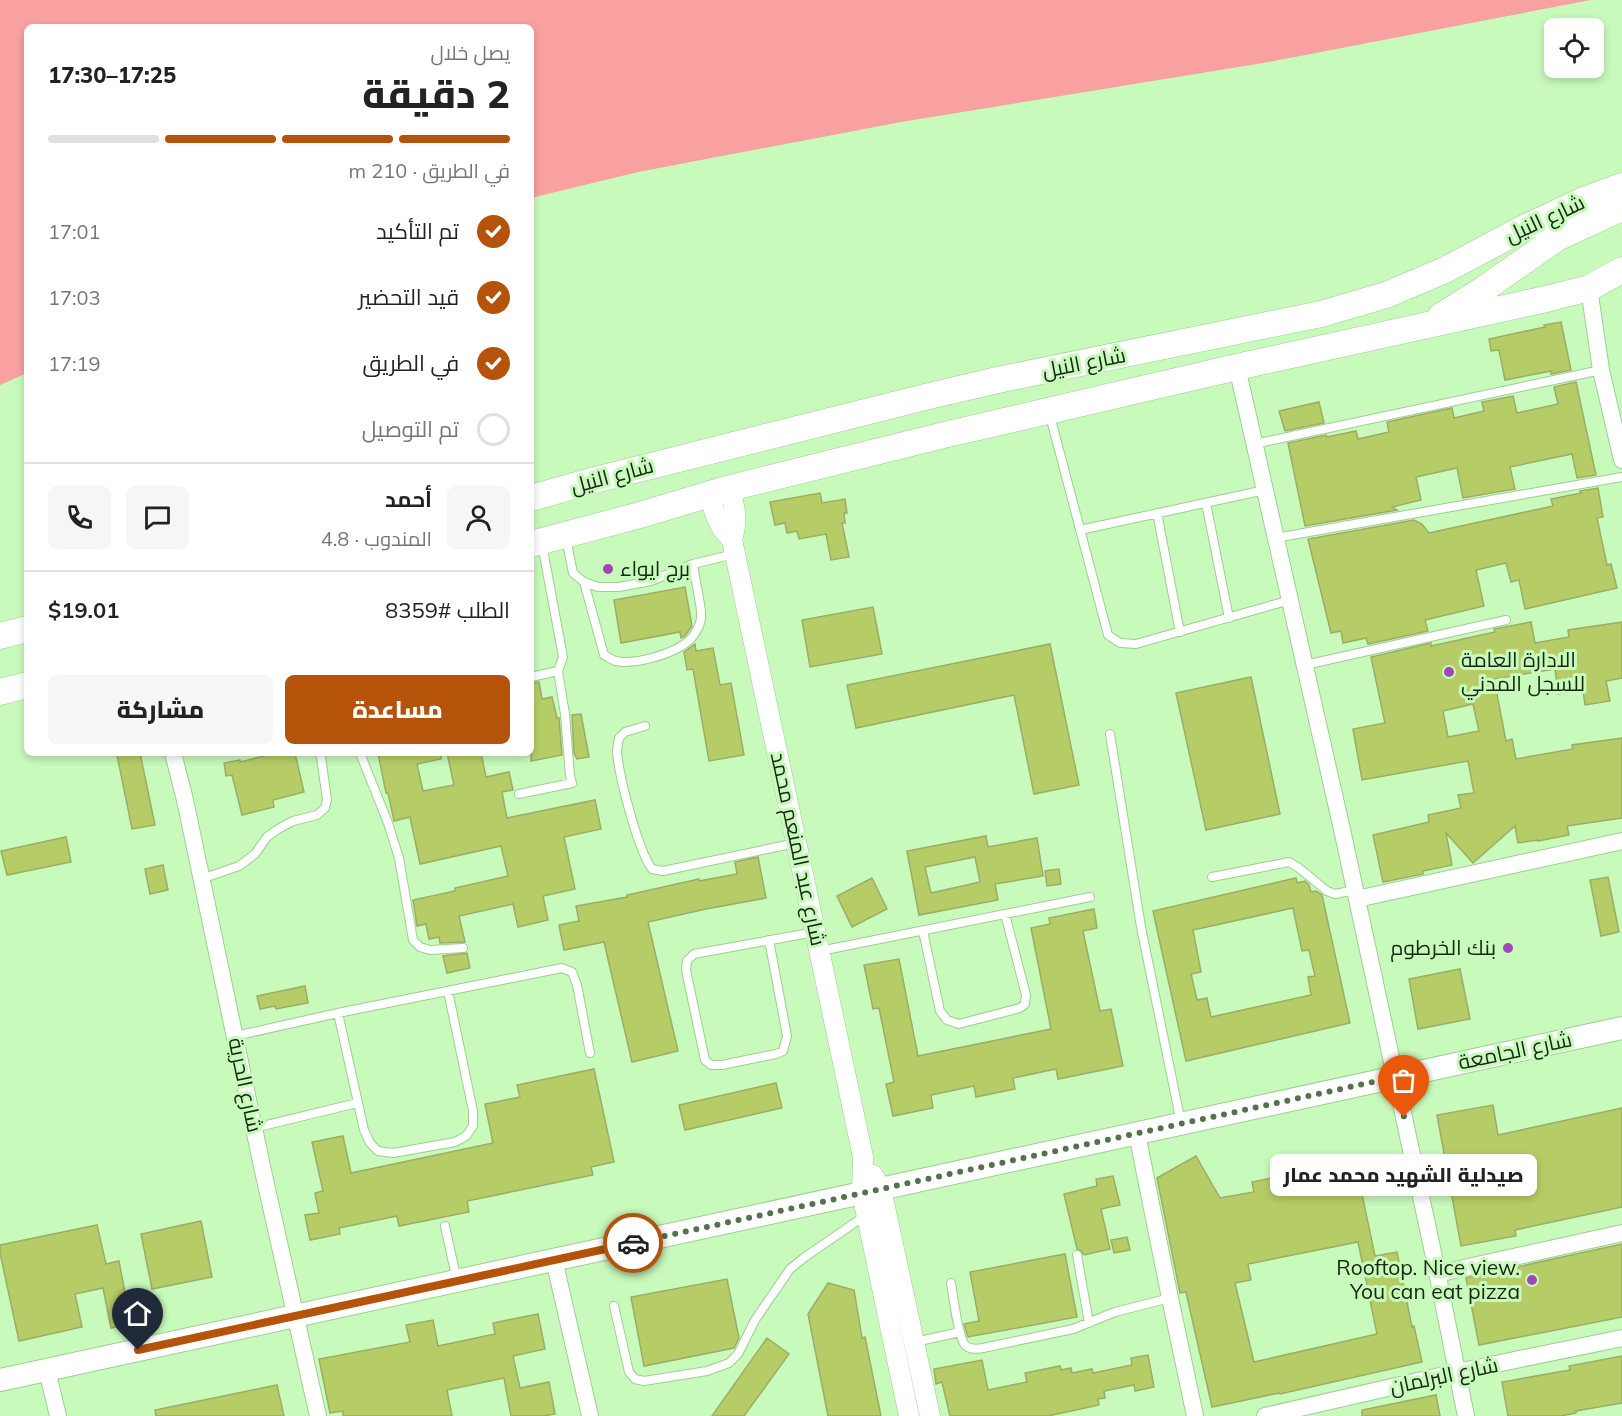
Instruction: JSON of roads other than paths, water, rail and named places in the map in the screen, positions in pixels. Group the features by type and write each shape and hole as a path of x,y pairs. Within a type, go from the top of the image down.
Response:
{"main road":[{"name":"شارع النيل","path":"534,497 629,471 946,392 1321,314 1386,295 1445,270 1524,228 1584,200 1622,186"},
{"path":"1425,325 1484,289 1557,238 1622,208"},
{"name":"شارع النيل","path":"546,540 640,515 720,490 944,435 1546,299 1589,288 1622,270"},
{"path":"944,435 958,423 962,414 962,405 958,398 946,392"},
{"path":"0,636 24,630"},
{"path":"0,692 24,686"},
{"name":"شارع الجامعة","path":"0,1380 554,1260 870,1199 1137,1134 1622,1028"}],"street":[{"path":"1622,279 1589,288 1602,370 1622,460"},
{"path":"1237,367 1343,834 1466,1416"},
{"name":"شارع عبد المنعم محمد","path":"720,490 715,514 733,547 797,843 863,1157 894,1347 909,1416"},
{"name":"شارع الحرية","path":"174,756 318,1416"},
{"path":"1356,894 1622,841"},
{"path":"1137,1134 1195,1416"},
{"name":"شارع عبد المنعم محمد","path":"870,1199 913,1343 930,1416"},
{"path":"1437,1274 1622,1233"},
{"path":"554,1260 590,1416"},
{"name":"شارع البرلمان","path":"1265,1416 1457,1372 1622,1338"},
{"path":"47,1370 58,1416"}],"lane":[{"path":"1254,444 1602,370"},
{"path":"1049,412 1108,635 1120,643 1136,644 1290,600"},
{"path":"1275,538 1622,477"},
{"path":"1080,530 1264,490"},
{"path":"1206,503 1229,618"},
{"path":"1157,513 1180,632"},
{"path":"546,540 573,573 584,582 598,587 619,587 651,581 733,547"},
{"path":"519,794 572,783 558,671 563,657 546,540"},
{"path":"584,582 604,655 614,661 638,661 685,644 695,633 702,617 693,564"},
{"path":"1305,666 1506,620"},
{"path":"534,676 558,671"},
{"path":"645,726 625,732 619,738 617,750 620,773 632,816 645,860 652,869 663,871 797,843"},
{"path":"1110,734 1141,927 1181,1124"},
{"path":"201,879 240,866 255,854 267,837 278,829 293,821 318,815 325,808 327,800 320,756"},
{"path":"361,756 388,823 399,858 413,940 420,947 430,950 463,948"},
{"path":"1212,877 1289,862 1327,891 1335,894 1356,894"},
{"path":"820,951 1090,897"},
{"path":"923,931 940,1011 947,1020 959,1024 1020,1008 1025,1004 1026,995 1005,914"},
{"path":"769,940 787,1036 783,1051 733,1063 711,1065 705,1060 686,970 687,961 694,954 769,940 816,932"},
{"path":"235,1036 562,968 572,972 577,986 590,1053"},
{"path":"338,1013 357,1103 370,1143 378,1151 393,1153 454,1142 466,1136 473,1126 473,1111 448,991"},
{"path":"254,1128 357,1103"},
{"path":"614,1306 628,1372 635,1379 644,1381 706,1371 729,1363 738,1354 755,1320 790,1269 870,1199"},
{"path":"445,1226 457,1281"},
{"path":"1077,1255 1089,1323"},
{"path":"951,1283 960,1332 964,1344 971,1349 1073,1329 1115,1312 1170,1298"},
{"path":"894,1347 960,1332"}],"place":[{"name":"برج ايواء","path":"608,569"},
{"name":"الادارة العامة للسجل المدني","path":"1449,672"},
{"name":"بنك الخرطوم","path":"1508,948"},
{"name":"صيدلية الشهيد محمد عمار","path":"1404,1117"},
{"name":"Rooftop. Nice view. You can eat pizza","path":"1532,1280"}]}
